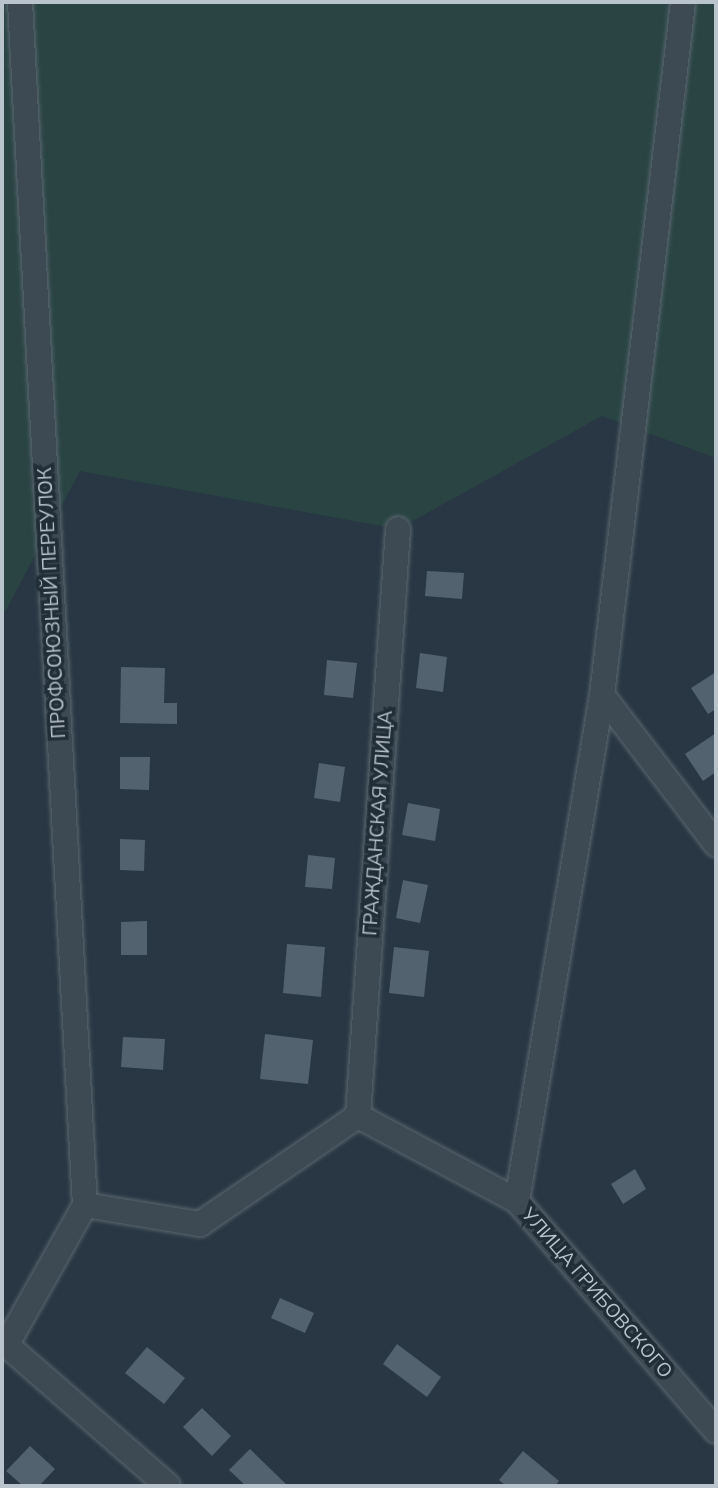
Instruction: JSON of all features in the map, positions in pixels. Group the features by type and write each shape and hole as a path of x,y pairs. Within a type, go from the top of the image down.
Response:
{"street":[{"name":"ПРОФСОЮЗНЫЙ ПЕРЕУЛОК","path":"20,2 85,1205"},
{"path":"517,1201 602,695 683,2"},
{"name":"ГРАЖДАНСКАЯ УЛИЦА","path":"358,1116 398,529"},
{"path":"602,695 716,844"},
{"path":"167,1486 5,1342 85,1205 200,1224 358,1116"},
{"name":"УЛИЦА ГРИБОВСКОГО","path":"358,1116 517,1201 716,1431"}],"green space":[{"path":"2,2 716,2 716,458 602,416 398,529 80,471 6,610 2,611"}],"building":[{"path":"427,571 464,573 462,599 425,596"},
{"path":"420,653 447,657 443,692 416,688"},
{"path":"327,660 357,663 353,698 324,695"},
{"path":"121,667 165,668 164,703 177,703 177,724 120,723"},
{"path":"716,672 716,709 708,714 691,688"},
{"path":"716,733 716,772 703,781 685,754"},
{"path":"120,757 150,757 149,790 120,789"},
{"path":"319,763 345,767 340,802 314,798"},
{"path":"408,803 440,809 435,841 402,835"},
{"path":"120,839 145,840 144,871 120,870"},
{"path":"308,855 335,858 332,889 305,887"},
{"path":"403,880 428,885 420,923 396,918"},
{"path":"147,921 147,955 121,955 121,922"},
{"path":"287,944 325,947 321,997 283,993"},
{"path":"394,947 429,951 424,997 389,993"},
{"path":"265,1034 313,1040 308,1084 260,1079"},
{"path":"123,1037 165,1039 163,1070 121,1067"},
{"path":"635,1169 646,1189 623,1204 611,1184"},
{"path":"280,1298 314,1313 305,1333 271,1318"},
{"path":"397,1344 441,1377 427,1397 383,1364"},
{"path":"147,1347 185,1378 164,1404 125,1373"},
{"path":"202,1408 231,1436 212,1456 183,1427"},
{"path":"30,1446 55,1469 39,1486 23,1486 6,1471"},
{"path":"250,1449 288,1486 246,1486 229,1470"},
{"path":"523,1451 559,1481 555,1486 506,1486 499,1480"}]}
